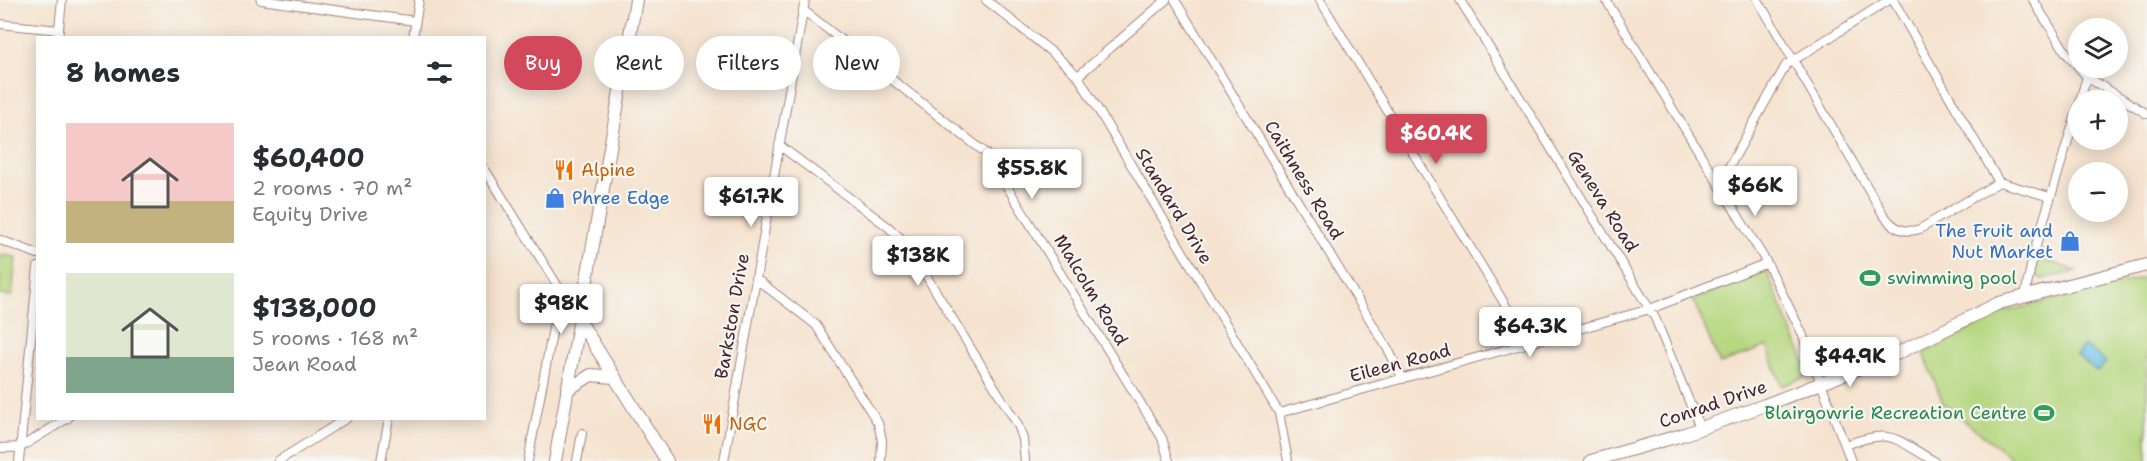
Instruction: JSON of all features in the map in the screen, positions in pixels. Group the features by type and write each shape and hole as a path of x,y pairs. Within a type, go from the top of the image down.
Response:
{"street":[{"path":"0,24 58,34 62,0"},
{"path":"261,0 415,21"},
{"path":"413,36 419,0"},
{"path":"555,461 636,0"},
{"name":"Barkston Drive","path":"724,461 804,0"},
{"name":"Standard Drive","path":"986,0 1078,76 1278,413 1288,461"},
{"path":"1078,76 1166,0"},
{"name":"Caithness Road","path":"1175,0 1389,351 1403,379"},
{"path":"1320,0 1529,344"},
{"name":"Geneva Road","path":"1460,0 1650,309 1700,428"},
{"path":"1606,0 1767,263 1790,306 1851,461"},
{"path":"1758,0 1883,214 1897,229 1905,232 1920,229 1999,182"},
{"path":"1719,185 1776,80 1793,58 1891,0 1999,182 2050,197"},
{"path":"2033,0 2068,55"},
{"name":"Malcolm Road","path":"803,10 987,154 1162,438 1169,461"},
{"path":"2089,78 2147,114"},
{"path":"2025,295 2050,197 2068,140"},
{"path":"779,145 887,226 906,243 1018,425 1023,439 1025,461"},
{"path":"486,171 667,461"},
{"path":"0,240 36,253"},
{"name":"Eileen Road","path":"1278,413 1650,309 1767,263"},
{"name":"Conrad Drive","path":"1591,461 1700,428 1896,354 1978,311 2025,295 2147,265"},
{"path":"755,278 809,318 822,333 878,423 882,440 881,461"},
{"path":"19,461 36,288"},
{"path":"528,461 560,291"},
{"path":"567,390 591,375 614,377"},
{"path":"0,448 21,447 65,420"},
{"path":"278,461 344,420"},
{"path":"381,461 389,420"},
{"path":"577,461 582,433"},
{"path":"1845,445 1874,435 1884,435 1934,461"}],"green space":[{"path":"0,255 16,257 12,296 0,295"},
{"path":"2035,257 2077,271 2042,279 2034,275 2031,268"},
{"path":"1766,270 1810,375 1782,386 1767,346 1720,364 1693,300"},
{"path":"2147,277 2147,461 2015,461 1943,403 1924,353 2003,312"}],"water":[{"path":"2084,345 2106,362 2098,372 2076,355"}],"place":[{"name":"Alpine","path":"564,170"},
{"name":"Phree Edge","path":"555,198"},
{"name":"The Fruit and Nut Market","path":"2070,241"},
{"name":"swimming pool","path":"1870,278"},
{"name":"Blairgowrie Recreation Centre","path":"2044,413"},
{"name":"NGC","path":"712,424"}]}
